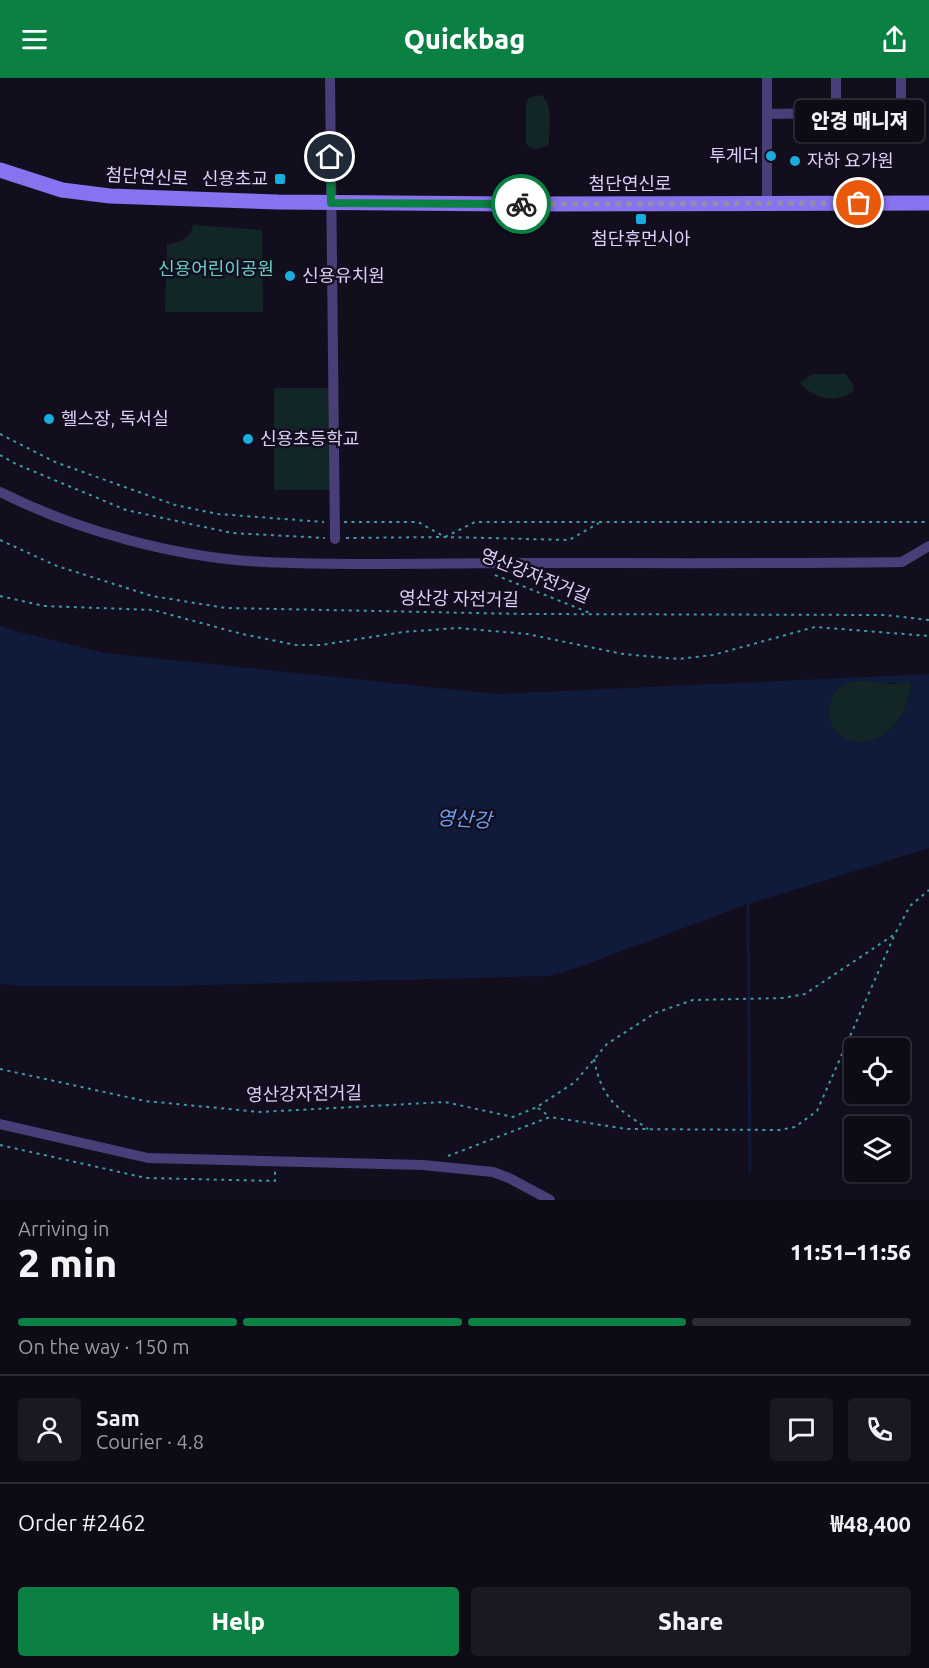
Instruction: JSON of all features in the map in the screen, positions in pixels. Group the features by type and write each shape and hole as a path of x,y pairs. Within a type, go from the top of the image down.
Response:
{"street":[{"path":"330,78 335,538"},
{"path":"767,78 767,203"},
{"path":"836,78 836,113"},
{"path":"767,114 901,112 901,78"},
{"name":"첨단연신로","path":"0,170 62,190 110,196 331,203 929,203"},
{"path":"0,492 63,519 123,538 168,549 263,562 360,564 902,562 929,546"},
{"path":"0,1124 148,1158 423,1166 493,1172 550,1200"}],"path":[{"path":"0,434 56,462 175,505 218,514 334,522 418,522 446,537"},
{"path":"0,455 16,464 126,510 232,533 335,538 446,537 569,540 601,522"},
{"path":"446,537 475,522 929,522"},
{"name":"영산강 자전거길","path":"0,540 57,566 135,591 162,598 226,608 592,614 885,615 929,620"},
{"name":"영산강자전거길","path":"488,572 592,614"},
{"path":"0,596 44,606 153,610 242,634 296,645 321,645 403,632 458,628 527,634 634,656 678,659 713,656 815,627 929,636"},
{"path":"537,1107 550,1117 627,1129 761,1130 795,1127 817,1111 895,934 910,906 929,890"},
{"name":"영산강자전거길","path":"0,1069 145,1101 260,1112 445,1102 513,1117 537,1107 574,1082 607,1044 655,1013 693,1000 783,998 805,994 895,934"},
{"path":"594,1059 607,1098 648,1129"},
{"path":"444,1157 550,1117"},
{"path":"0,1145 146,1178 275,1181 275,1162"}],"green space":[{"path":"541,95 548,104 549,141 548,145 537,149 526,144 526,102 530,97"},
{"name":"신용어린이공원","path":"193,225 262,230 263,312 165,312 167,244 184,239 192,230"},
{"path":"812,374 846,374 854,387 852,393 832,399 817,395 800,383"},
{"path":"274,388 330,388 330,490 274,490"},
{"path":"864,680 890,684 912,682 904,710 892,729 876,739 860,742 845,738 834,730 829,716 831,700 837,690 853,681"}],"water":[{"name":"영산강","path":"0,625 11,630 105,653 497,694 929,674 929,848 748,904 576,968 549,976 171,986 0,984","holes":["864,680 877,683 912,683 904,711 892,729 876,739 860,742 845,738 834,730 829,716 831,700 837,690 853,681"]}],"waterway":[{"path":"748,904 750,1171"}],"way so far":[{"path":"521,204 859,203"}],"place":[{"name":"투게더","path":"771,156"},
{"name":"자하 요가원","path":"795,161"},
{"name":"신용초교","path":"280,179"},
{"name":"안경 매니져","path":"859,203"},
{"name":"첨단휴먼시아","path":"641,219"},
{"name":"신용유치원","path":"290,276"},
{"name":"헬스장, 독서실","path":"49,419"},
{"name":"신용초등학교","path":"248,439"}],"route":[{"path":"330,157 331,203 521,204"}]}
